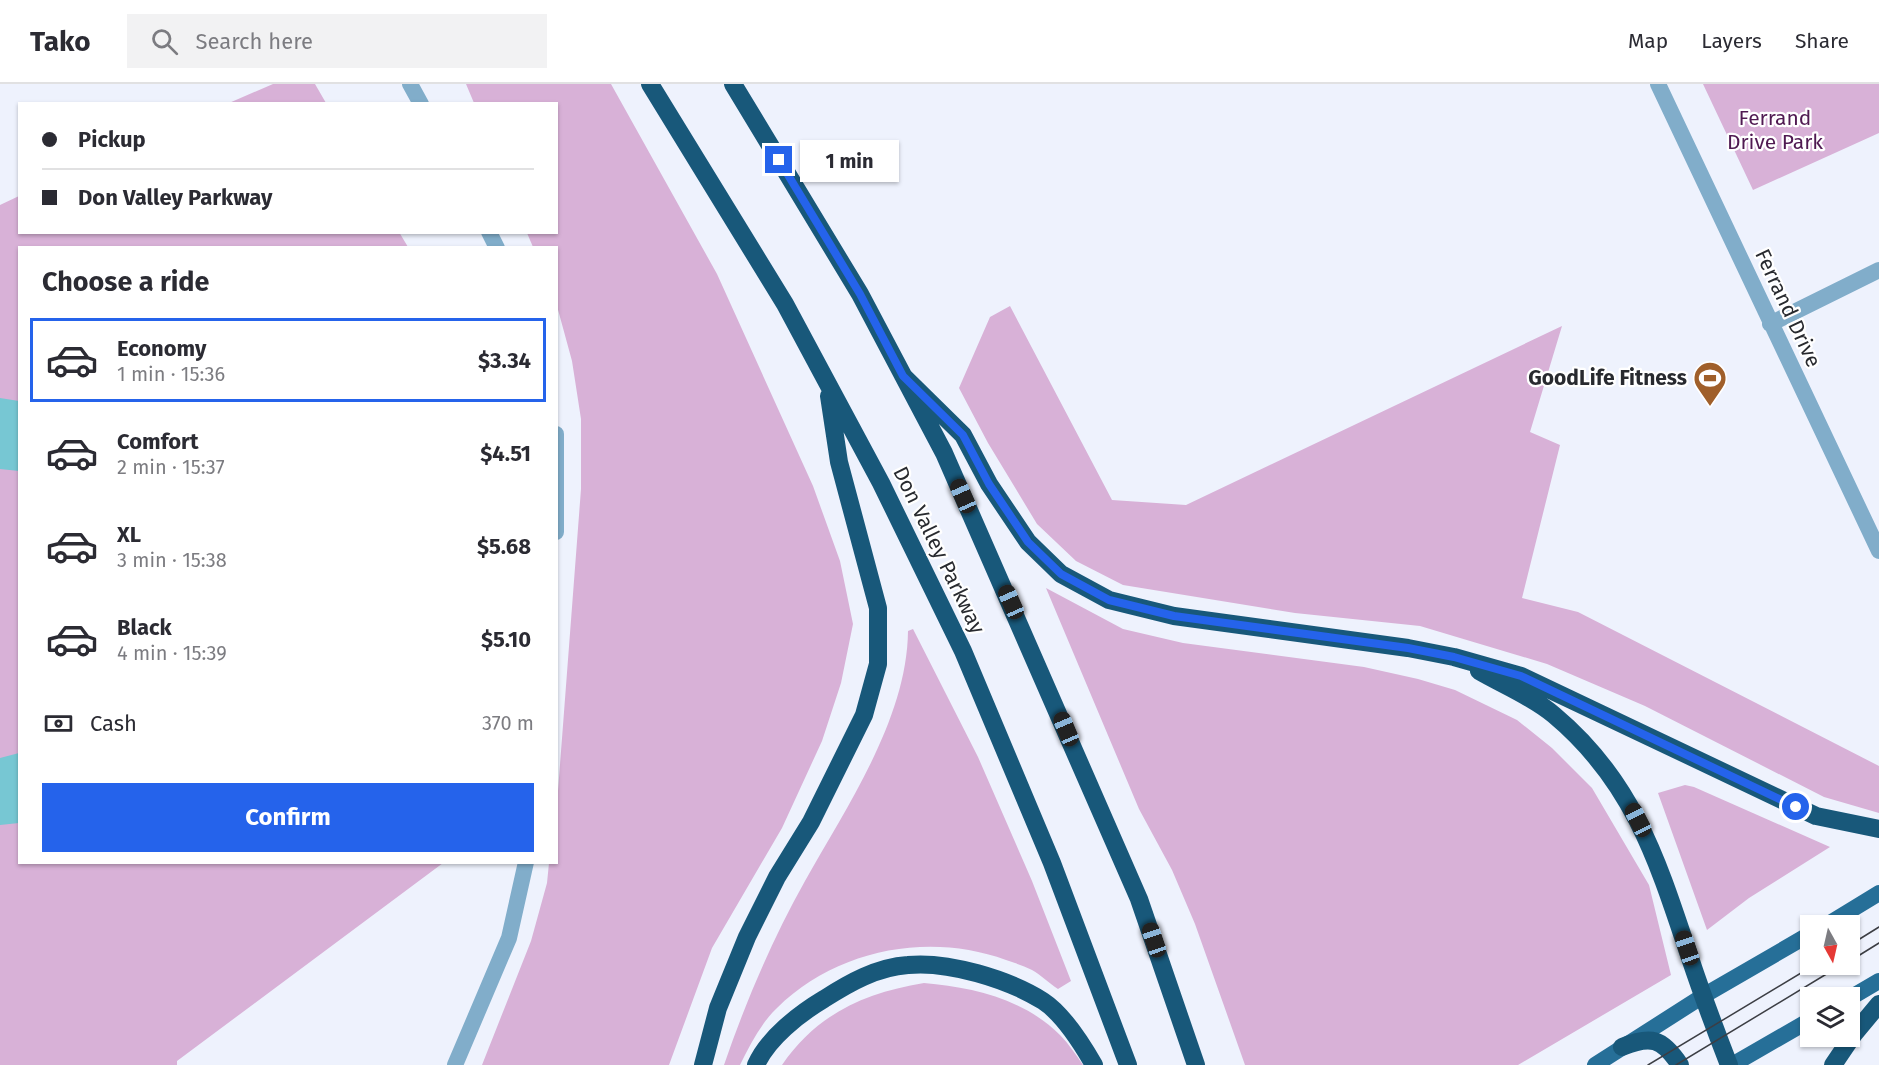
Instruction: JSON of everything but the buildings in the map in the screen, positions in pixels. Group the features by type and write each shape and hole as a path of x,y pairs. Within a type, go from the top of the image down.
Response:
{"highway":[{"name":"Don Valley Parkway","path":"650,84 785,304 881,483 963,651 1052,863 1128,1065"},
{"name":"Don Valley Parkway","path":"733,84 860,294 949,464 1140,899 1196,1065"},
{"path":"903,376 963,435 989,484 1028,542 1061,574 1109,600 1174,616 1336,637 1454,657 1521,676 1816,816 1879,829"},
{"path":"703,1065 718,1008 747,937 777,877 811,822 864,715 878,664 878,608 839,462 827,382"},
{"path":"1454,657 1552,713 1596,754 1630,804 1647,837 1730,1065"},
{"path":"756,1065 762,1053 807,1009 858,978 906,965 924,964 943,964 992,980 1044,1002 1080,1040 1094,1065"},
{"path":"1833,1065 1854,1034 1879,1004"},
{"path":"1622,1047 1641,1040 1653,1040 1663,1045 1680,1065"}],"main road":[{"path":"1843,915 1879,893"},
{"path":"1595,1065 1703,996 1800,940"},
{"path":"1860,992 1879,981"},
{"path":"1730,1065 1800,1026"}],"street":[{"path":"411,84 420,102"},
{"name":"Ferrand Drive","path":"1658,84 1770,324 1874,527 1879,551"},
{"path":"1770,324 1879,270"},
{"path":"455,1065 509,938 526,864"}],"green space":[{"path":"273,84 315,84 325,102 231,102"},
{"path":"466,84 611,84 717,274 813,486 840,561 853,624 841,683 822,741 782,828 712,948 669,1065 482,1065 531,941 547,883 549,864 558,864 558,791 581,489 581,419 572,361 558,310 558,246 533,246 527,234 558,234 558,102 474,102"},
{"name":"Ferrand Drive Park","path":"1703,84 1879,84 1879,133 1753,190"},
{"path":"18,196 18,234 400,234 407,246 18,246 18,864 442,864 177,1061 177,1065 0,1065 0,205"},
{"path":"1010,306 1112,500 1186,505 1562,326 1530,432 1560,445 1522,598 1578,612 1879,766 1879,813 1824,797 1645,706 1547,664 1420,626 1295,613 1123,585 1076,561 1037,524 988,443 959,388 990,317"},
{"path":"1046,588 1123,629 1183,643 1364,667 1418,679 1455,690 1517,720 1552,748 1592,788 1649,885 1671,975 1518,1065 1245,1065 1195,924 1172,870 1139,809"},
{"path":"913,629 978,757 1032,881 1071,981 1058,989 1039,974 1006,960 946,947 916,947 885,951 827,972 801,988 766,1020 740,1065 724,1065 771,948 805,881 856,792 886,729 905,664 908,631"},
{"path":"1685,785 1830,847 1749,898 1707,930 1658,793"},
{"path":"924,983 979,992 1030,1012 1060,1035 1083,1065 782,1065 796,1047 826,1019 881,993"}],"water":[{"path":"0,398 18,401 18,471 0,469"},
{"path":"18,753 18,823 0,825 0,758"}],"tram line":[{"path":"1860,939 1879,927"},
{"path":"1860,955 1879,943"},
{"path":"1648,1065 1800,974"},
{"path":"1676,1065 1825,975"}],"place":[{"name":"GoodLife Fitness","path":"1710,407"}],"route":[{"path":"779,160 860,294 903,376 963,435 989,484 1028,542 1061,574 1109,600 1174,616 1408,648 1454,657 1521,676 1796,807"}]}
